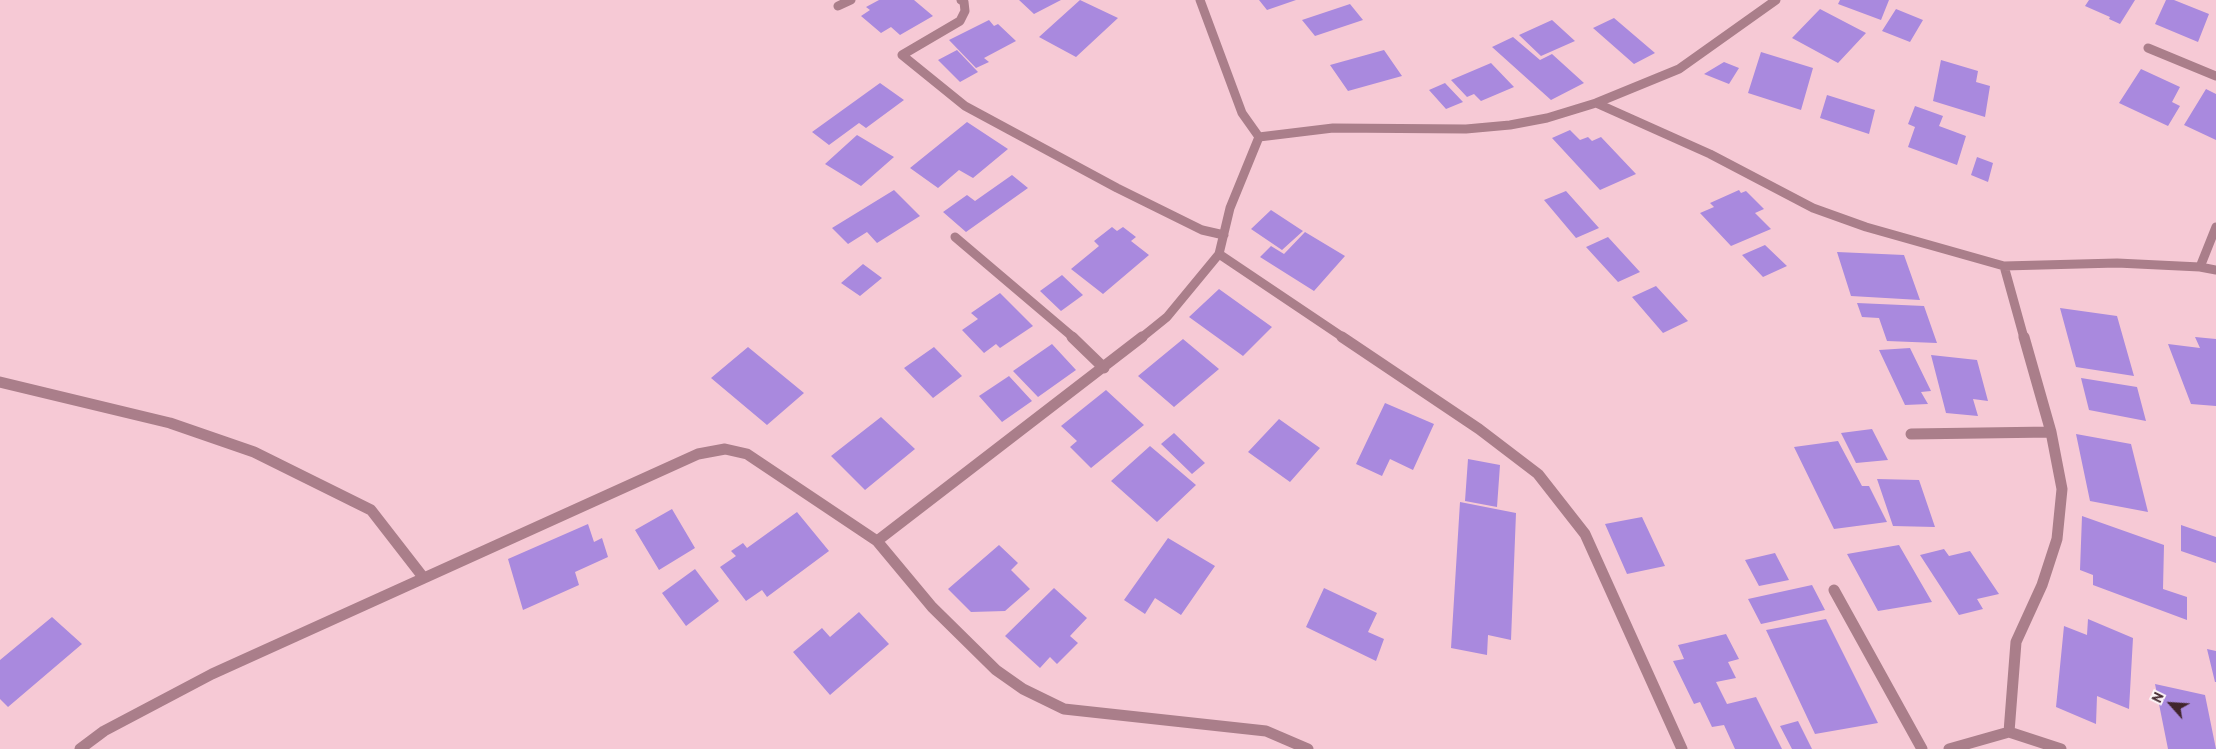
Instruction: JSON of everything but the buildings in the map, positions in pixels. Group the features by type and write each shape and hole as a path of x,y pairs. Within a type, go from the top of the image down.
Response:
{"street":[{"path":"838,6 851,0"},
{"path":"961,0 964,2 965,11 960,21 902,55 965,106 1117,188 1202,230 1224,234"},
{"path":"1200,0 1242,113 1259,137"},
{"path":"1259,137 1333,128 1466,129 1510,125 1546,118 1596,103 1679,69 1776,0"},
{"path":"2148,48 2216,76"},
{"path":"1596,103 1710,154 1813,208 1866,227 2004,266 2117,263 2200,267 2216,270"},
{"path":"877,541 1104,368 1167,317 1220,254 1230,208 1259,137"},
{"path":"2200,267 2216,226"},
{"path":"955,237 1084,347 1104,368"},
{"path":"1220,254 1479,429 1538,474 1585,534 1682,749"},
{"path":"2004,266 2051,432 2062,489 2057,539 2042,586 2016,642 2009,732"},
{"path":"0,382 170,423 254,452 371,510 423,577"},
{"path":"1911,434 2051,432"},
{"path":"80,749 104,731 212,674 698,454 725,449 747,454 877,541 932,607 996,670 1022,690 1064,709 1266,731 1308,749"},
{"path":"1834,590 1922,749"},
{"path":"1949,749 2009,732 2061,749"}]}
